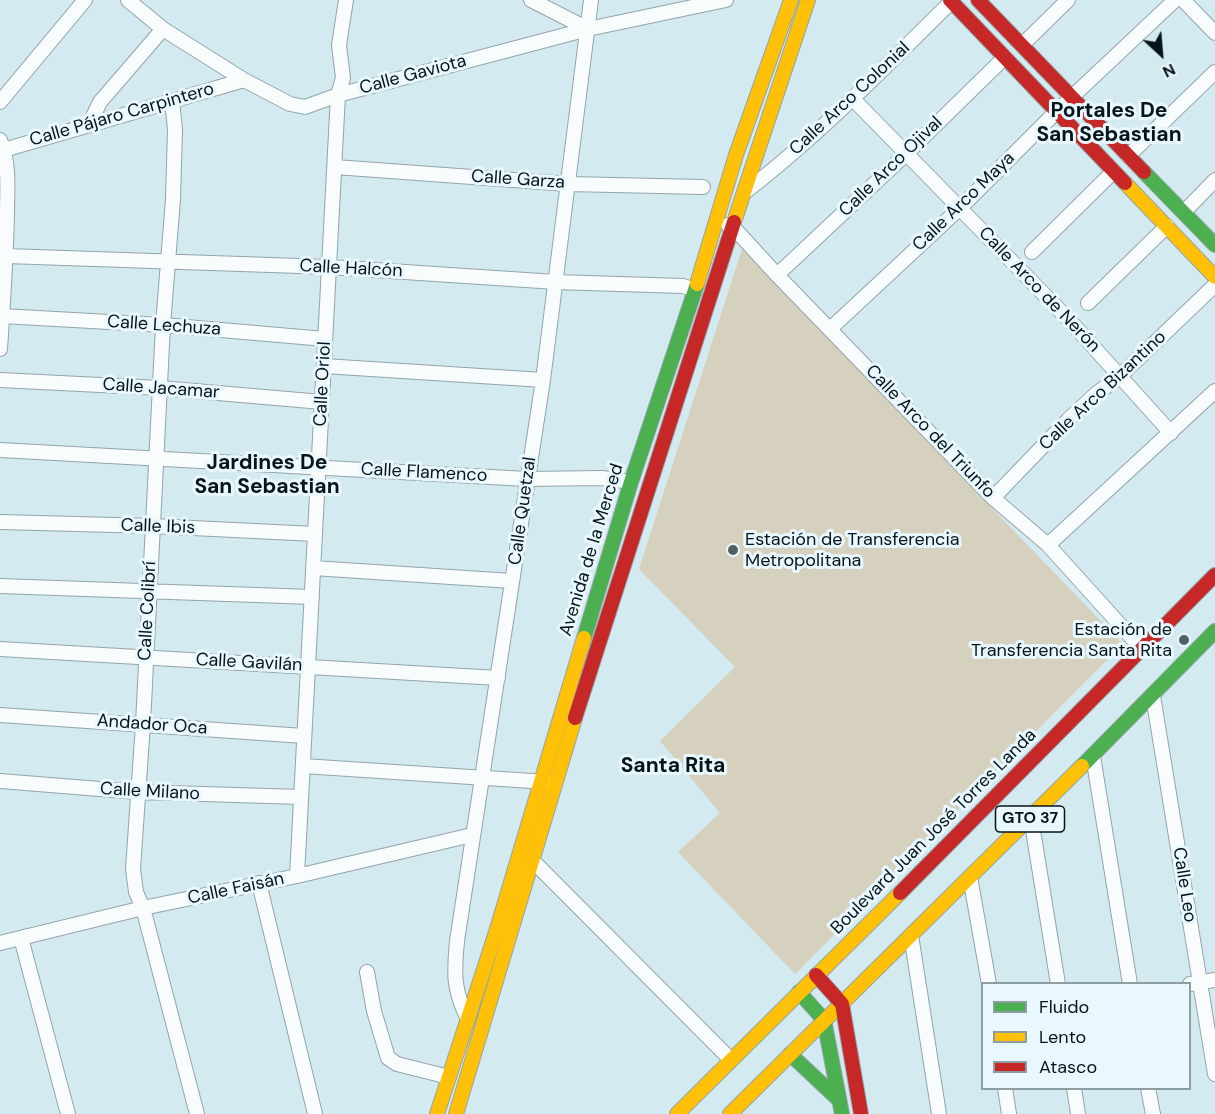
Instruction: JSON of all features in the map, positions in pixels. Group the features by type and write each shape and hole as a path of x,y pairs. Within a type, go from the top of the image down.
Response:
{"street":[{"path":"0,102 85,0"},
{"name":"Calle Gaviota","path":"128,0 163,29 243,80 275,98 305,107 338,95 588,29 726,0"},
{"name":"Calle Oriol","path":"297,876 338,95 343,78 339,45 346,0"},
{"name":"Calle Quetzal","path":"468,1020 456,992 454,978 457,941 543,380 591,0"},
{"name":"Avenida de la Merced","path":"437,1114 497,929 631,482 695,290 715,222 791,0"},
{"name":"Avenida de la Merced","path":"456,1114 555,783 808,0"},
{"path":"978,0 1215,245"},
{"path":"1022,45 1068,0"},
{"name":"Calle Arco Maya","path":"830,329 960,208 1056,112 1175,0"},
{"path":"1184,0 1215,33"},
{"path":"950,1 1215,277"},
{"name":"Calle Arco Colonial","path":"745,192 769,174 853,99 950,1"},
{"path":"538,2 588,29"},
{"path":"89,125 100,102 163,29"},
{"name":"Calle Arco Ojival","path":"777,274 906,154 1004,58"},
{"path":"1128,156 1215,72"},
{"name":"Calle Pájaro Carpintero","path":"1,147 89,125 243,80"},
{"name":"Calle Arco de Nerón","path":"853,99 1070,321 1171,433"},
{"name":"Calle Colibrí","path":"172,101 175,129 173,199 163,325 143,724 133,869 136,892 143,908 197,1114"},
{"path":"0,349 8,184 1,147"},
{"name":"Calle Garza","path":"335,167 568,184 703,188"},
{"path":"1032,252 1113,172"},
{"path":"1184,212 1215,180"},
{"path":"715,222 733,227"},
{"path":"1088,303 1167,226"},
{"name":"Calle Arco del Triunfo","path":"733,227 993,498 1048,545 1141,648"},
{"name":"Calle Halcón","path":"6,256 329,267 556,282 682,286 695,290"},
{"name":"Calle Arco Bizantino","path":"993,498 1068,420 1096,394 1119,377 1215,285"},
{"name":"Calle Lechuza","path":"2,316 163,325 325,339"},
{"path":"324,366 543,380"},
{"name":"Calle Jacamar","path":"0,380 160,388 322,402"},
{"path":"1048,545 1215,391"},
{"name":"Calle Flamenco","path":"0,450 527,479 602,478 631,482"},
{"name":"Calle Ibis","path":"0,522 315,534"},
{"path":"313,568 512,581"},
{"name":"Boulevard Juan José Torres Landa","path":"677,1114 1215,575"},
{"path":"0,586 312,597"},
{"name":"GTO 37","path":"730,1114 1215,635"},
{"name":"Calle Gavilán","path":"0,649 498,678"},
{"name":"Calle Leo","path":"1153,696 1195,983 1215,1074"},
{"name":"Andador Oca","path":"0,715 304,736"},
{"path":"1093,756 1130,982"},
{"path":"303,766 555,783"},
{"name":"Calle Milano","path":"0,781 137,792 301,797"},
{"path":"1031,818 1058,982"},
{"name":"Calle Faisán","path":"0,943 143,908 297,876 472,835"},
{"path":"533,861 731,1060"},
{"path":"970,877 989,982"},
{"path":"259,883 315,1114"},
{"path":"911,935 939,1114"},
{"path":"21,938 68,1114"},
{"path":"367,972 374,1011 388,1058 397,1064 449,1077"},
{"path":"816,975 842,1004 861,1114"},
{"path":"1195,983 1215,980"},
{"path":"799,992 825,1020 841,1107"},
{"path":"790,1054 841,1107"},
{"path":"1005,1090 1009,1114"},
{"path":"1074,1090 1078,1114"},
{"path":"1148,1090 1153,1114"}],"shaded area":[{"path":"742,249 1123,644 795,974 678,852 720,813 660,741 735,667 639,569"}],"traffic: fast":[{"path":"1144,172 1215,245"},
{"path":"584,638 631,482 697,284"},
{"path":"1082,766 1215,631"},
{"path":"799,992 824,1020 842,1114"},
{"path":"790,1054 839,1100"}],"traffic: slow":[{"path":"697,284 736,155 791,0"},
{"path":"734,222 808,0"},
{"path":"1125,183 1215,277"},
{"path":"437,1114 497,929 584,638"},
{"path":"456,1114 575,718"},
{"path":"730,1114 1082,766"},
{"path":"677,1114 900,893"}],"traffic: jam":[{"path":"950,0 1125,183"},
{"path":"978,0 1144,172"},
{"path":"575,718 734,222"},
{"path":"900,893 1215,575"},
{"path":"816,975 842,1004 861,1114"}],"place":[{"name":"Estación de Transferencia Metropolitana","path":"733,550"},
{"name":"Estación de Transferencia Santa Rita","path":"1184,640"}],"district":[{"name":"Portales De San Sebastian","path":"1109,123"},
{"name":"Jardines De San Sebastian","path":"267,475"},
{"name":"Santa Rita","path":"673,766"}]}
